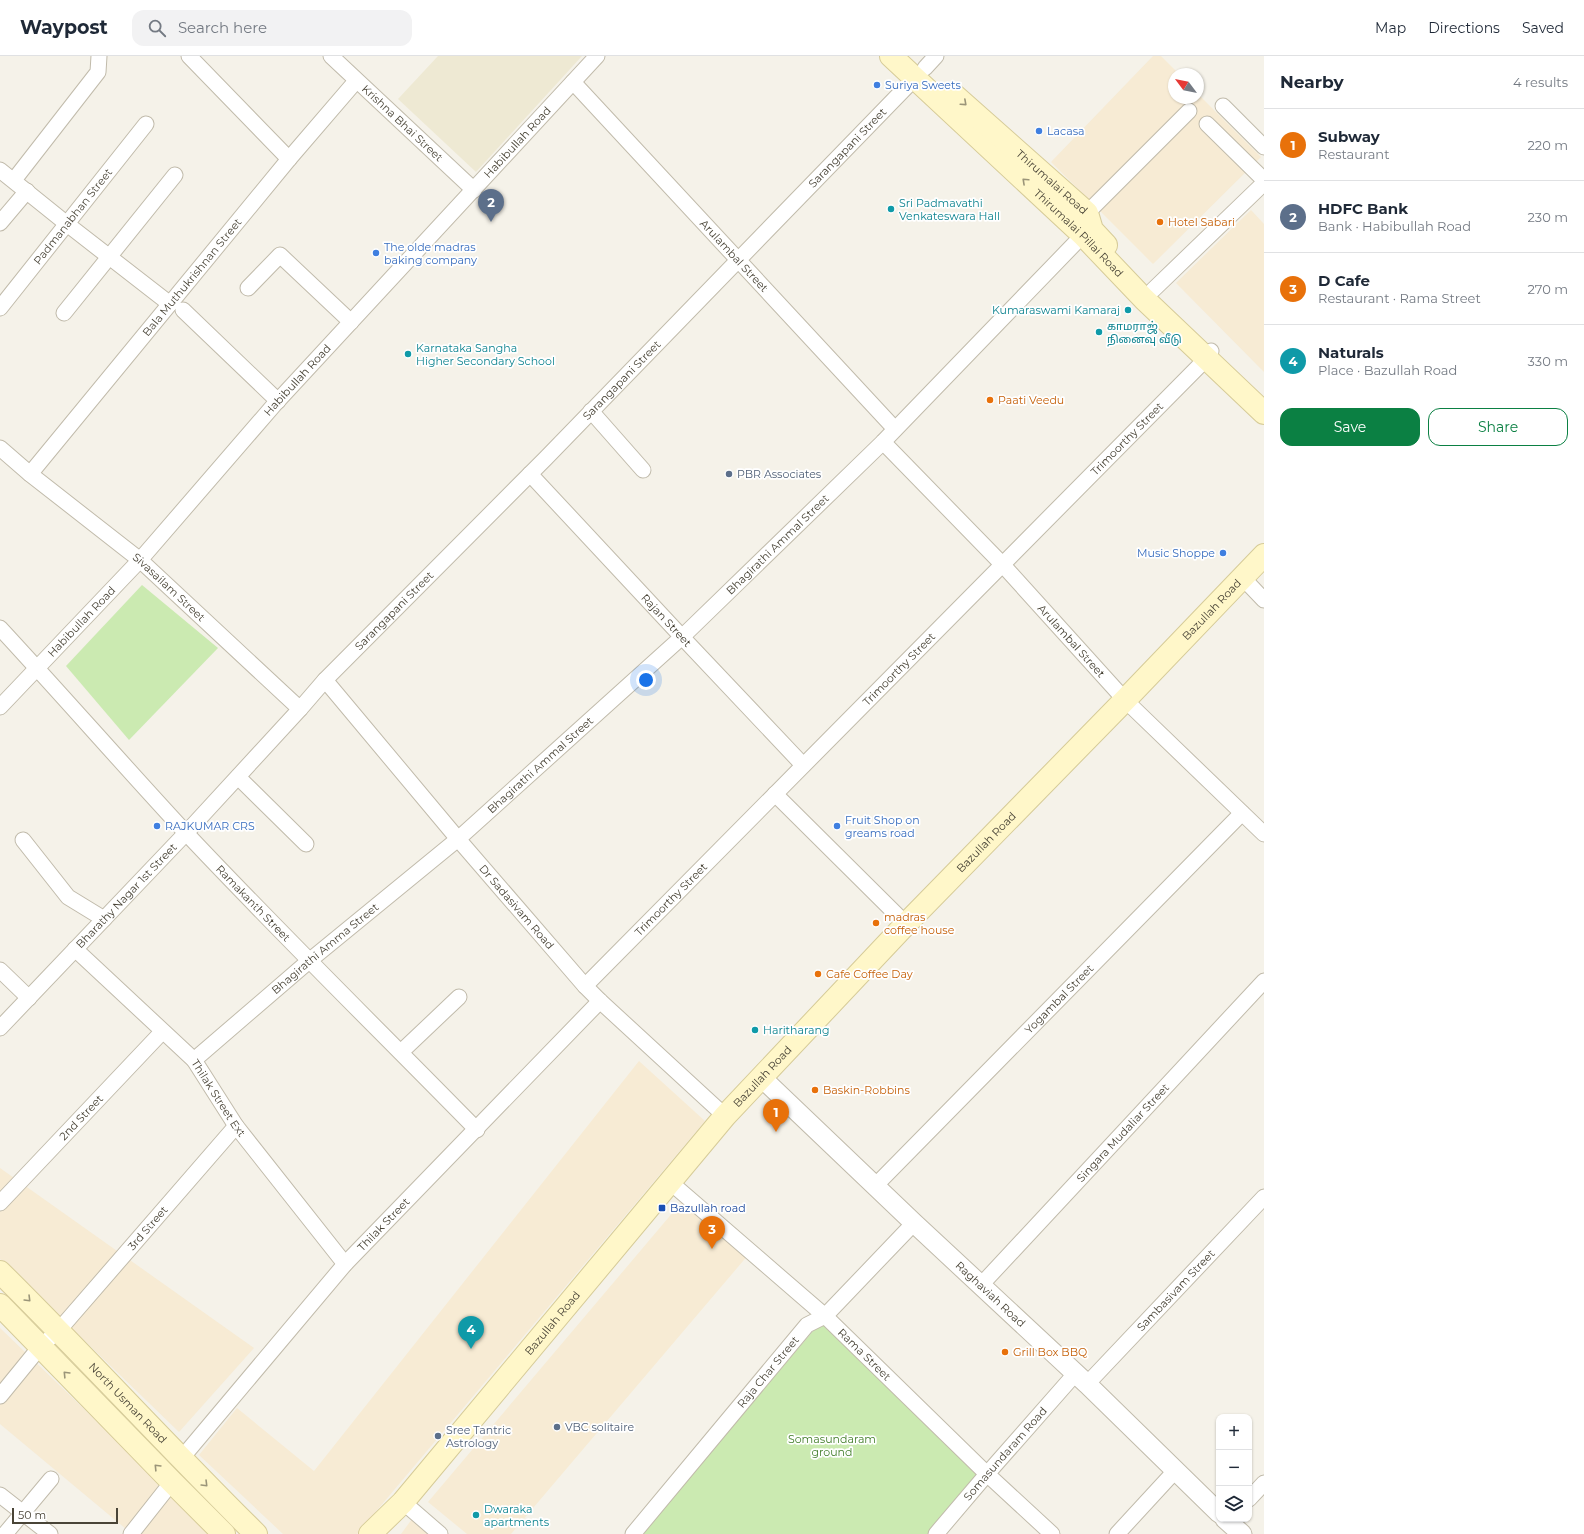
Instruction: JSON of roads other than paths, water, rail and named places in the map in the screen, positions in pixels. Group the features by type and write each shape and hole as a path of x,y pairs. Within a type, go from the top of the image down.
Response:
{"main road":[{"name":"Thirumalai Pillai Road","path":"892,56 922,64 1144,299 1261,402"},
{"name":"Thirumalai Road","path":"922,64 1087,213 1092,230 1153,290 1209,355"},
{"name":"Bazullah Road","path":"370,1534 403,1502 725,1116 906,924 1125,700 1264,555"},
{"name":"North Usman Road","path":"0,1272 59,1330 181,1459 256,1534"},
{"name":"North Usman Road","path":"0,1305 224,1534"}],"street":[{"path":"14,180 98,72 99,56"},
{"path":"189,56 290,159"},
{"name":"Krishna Bhai Street","path":"331,56 474,190"},
{"name":"Habibullah Road","path":"0,707 140,560 278,402 597,56"},
{"name":"Sarangapani Street","path":"325,680 591,412 738,260 922,64"},
{"name":"Bala Muthukrishnan Street","path":"30,474 177,307 290,159 356,81"},
{"name":"Arulambal Street","path":"573,82 895,429"},
{"path":"1223,106 1264,147"},
{"path":"1087,213 1189,111"},
{"name":"Padmanabhan Street","path":"0,308 146,124"},
{"path":"1153,290 1264,181 1207,124"},
{"path":"0,170 109,257 177,307 278,402"},
{"path":"64,313 175,175"},
{"path":"0,224 27,191"},
{"name":"Bhagirathi Ammal Street","path":"458,839 682,637 883,442 1083,235"},
{"path":"248,288 280,255 351,322"},
{"name":"Trimoorthy Street","path":"585,986 1209,355"},
{"path":"591,412 643,470"},
{"name":"Arulambal Street","path":"883,442 1002,564 1125,700 1264,834"},
{"name":"Sivasailam Street","path":"0,448 30,474 140,560 300,710"},
{"name":"Rajan Street","path":"530,474 803,765"},
{"path":"1242,577 1264,600"},
{"name":"Ramakanth Street","path":"0,628 186,833 309,961 477,1130"},
{"path":"300,710 325,680"},
{"name":"Dr Sadasivam Road","path":"325,680 458,839 585,986 600,1002 725,1116"},
{"name":"Bharathy Nagar 1st Street","path":"0,1028 186,833 300,710"},
{"path":"238,777 306,844"},
{"path":"775,794 906,924"},
{"name":"Yogambal Street","path":"876,1185 1242,813"},
{"name":"Bhagirathi Amma Street","path":"194,1060 309,961 458,839"},
{"path":"23,840 68,897 104,919"},
{"name":"Thilak Street Ext","path":"75,949 162,1032 194,1060 236,1126 345,1264"},
{"path":"0,970 28,998"},
{"name":"Singara Mudaliar Street","path":"981,1285 1264,981"},
{"path":"401,1052 459,997"},
{"name":"Thilak Street","path":"181,1459 345,1264 600,1002"},
{"name":"2nd Street","path":"0,1203 162,1032"},
{"name":"Raghaviah Road","path":"761,1077 1081,1379 1216,1510"},
{"name":"3rd Street","path":"0,1396 40,1347 59,1330 236,1126"},
{"name":"Rama Street","path":"670,1182 825,1316 987,1474 1052,1534"},
{"name":"Sambasivam Street","path":"1081,1379 1264,1197"},
{"name":"Raja Char Street","path":"633,1534 807,1325 825,1316 914,1223"},
{"name":"Somasundaram Road","path":"936,1534 987,1474 1081,1379"},
{"path":"1118,1534 1175,1471"},
{"path":"5,1534 24,1514 51,1479"},
{"path":"131,1534 172,1482"},
{"path":"1252,1496 1264,1483"},
{"path":"0,1495 50,1534"},
{"path":"403,1502 440,1534"},
{"name":"Raghaviah Road","path":"1229,1522 1242,1534"}],"place":[{"name":"Suriya Sweets","path":"877,85"},
{"name":"Lacasa","path":"1039,131"},
{"name":"Sri Padmavathi Venkateswara Hall","path":"891,209"},
{"name":"HDFC Bank","path":"491,222"},
{"name":"Hotel Sabari","path":"1160,222"},
{"name":"The olde madras baking company","path":"376,253"},
{"name":"Kumaraswami Kamaraj","path":"1128,310"},
{"name":"காமராஜ் நினைவு வீடு","path":"1099,332"},
{"name":"Karnataka Sangha Higher Secondary School","path":"408,354"},
{"name":"Paati Veedu","path":"990,400"},
{"name":"PBR Associates","path":"729,474"},
{"name":"Music Shoppe","path":"1223,553"},
{"name":"RAJKUMAR CRS","path":"157,826"},
{"name":"Fruit Shop on greams road","path":"837,826"},
{"name":"madras coffee house","path":"876,923"},
{"name":"Cafe Coffee Day","path":"818,974"},
{"name":"Haritharang","path":"755,1030"},
{"name":"Baskin-Robbins","path":"815,1090"},
{"name":"Subway","path":"776,1132"},
{"name":"Bazullah road","path":"662,1208"},
{"name":"D Cafe","path":"712,1249"},
{"name":"Naturals","path":"471,1349"},
{"name":"Grill Box BBQ","path":"1005,1352"},
{"name":"VBC solitaire","path":"557,1427"},
{"name":"Sree Tantric Astrology","path":"438,1436"},
{"name":"Dwaraka apartments","path":"476,1515"}],"park label":[{"name":"Somasundaram ground","path":"832,1445"}]}
